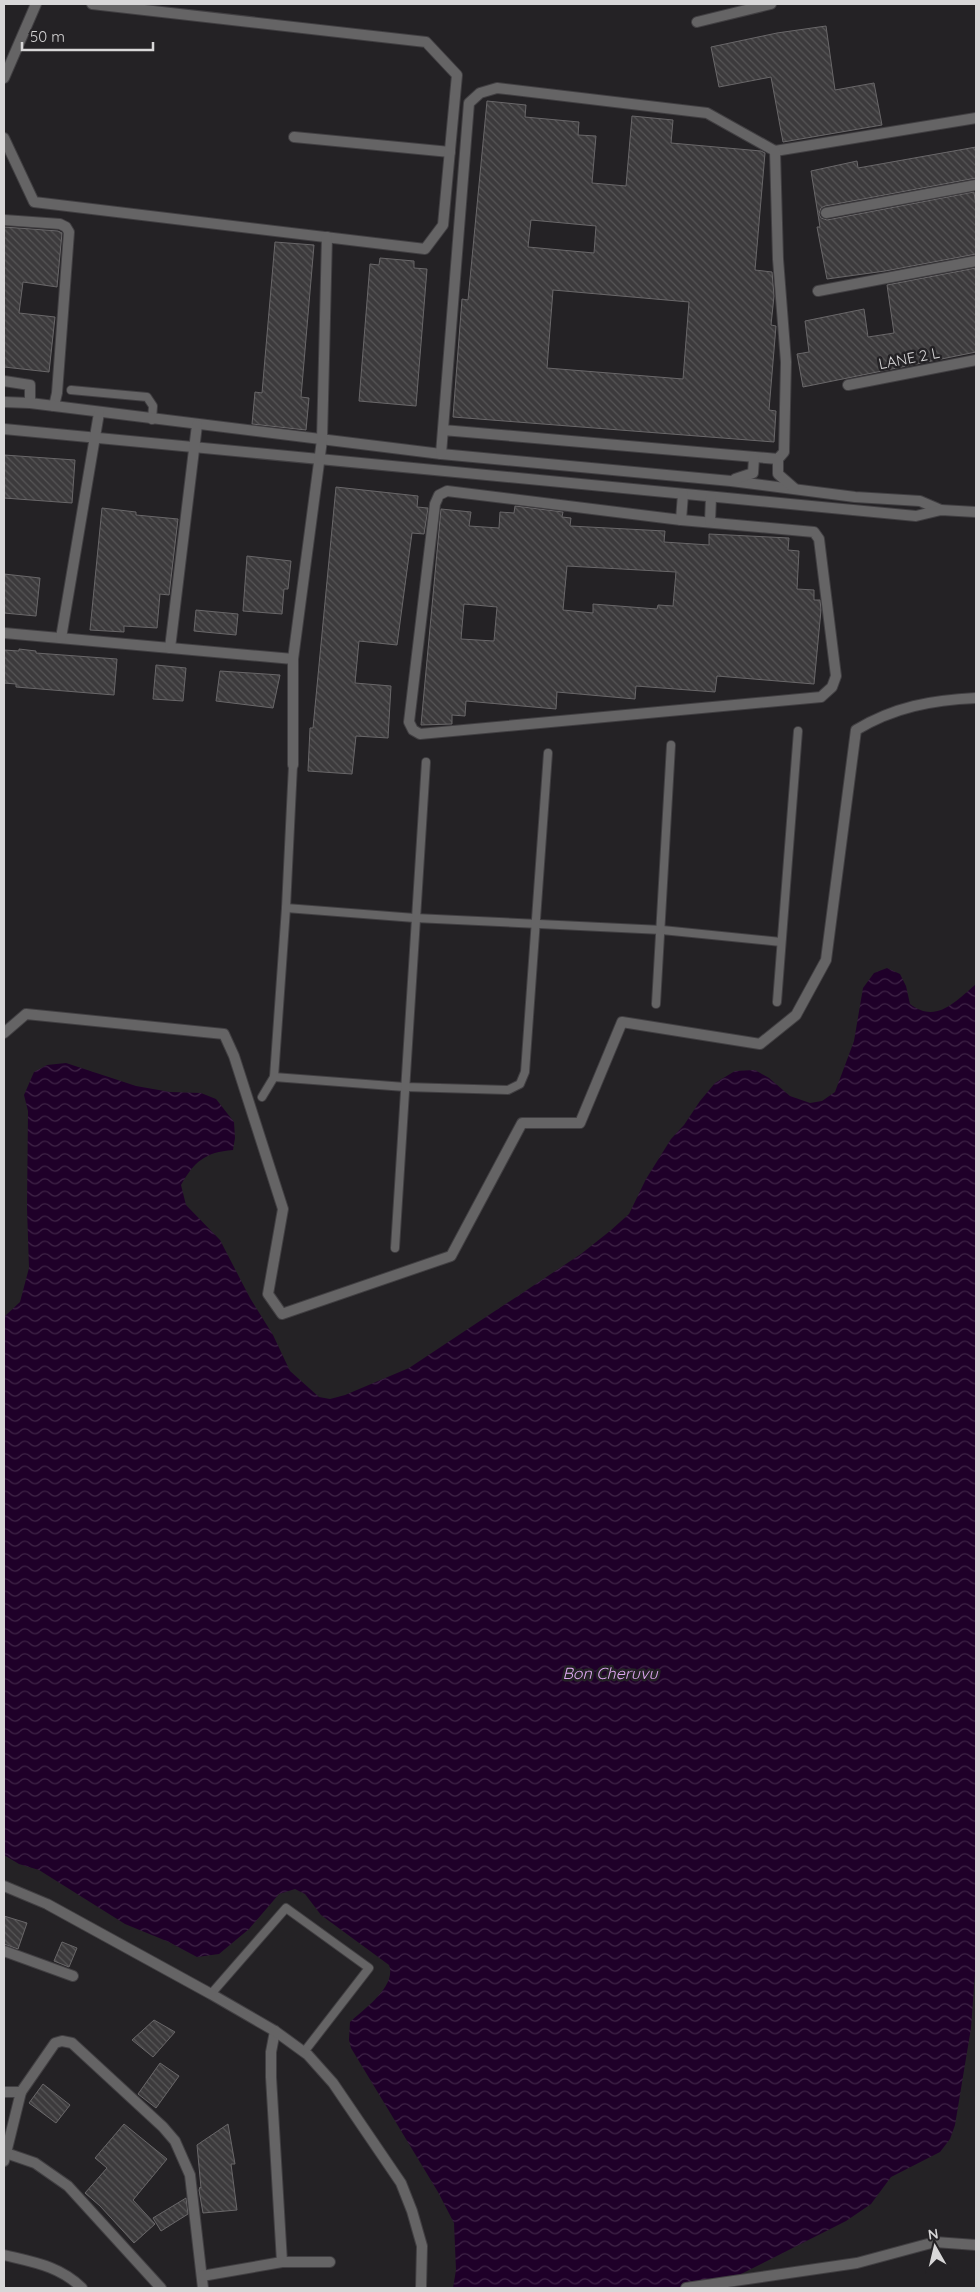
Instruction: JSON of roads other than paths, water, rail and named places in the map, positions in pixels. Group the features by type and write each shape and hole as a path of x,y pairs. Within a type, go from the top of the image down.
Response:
{"street":[{"path":"4,78 36,4"},
{"path":"4,138 34,202 425,249 443,225 457,75 426,42 92,4"},
{"path":"696,22 771,4"},
{"path":"441,454 469,103 480,93 497,88 707,113 775,151 976,118"},
{"path":"294,137 450,152"},
{"path":"775,151 778,258 786,362 784,452 778,459 778,474 794,488"},
{"path":"826,213 976,185"},
{"path":"4,220 60,224 66,226 69,232 54,406"},
{"path":"292,765 293,659 321,459 327,237"},
{"path":"818,291 976,261"},
{"name":"LANE 2 L","path":"848,385 976,360"},
{"path":"4,381 30,385 30,403"},
{"path":"4,402 30,403 152,420 441,454 731,480 856,497 920,501 941,510"},
{"path":"61,638 99,413"},
{"path":"170,648 197,425"},
{"path":"4,429 916,516 941,510 976,512"},
{"path":"443,430 778,459"},
{"path":"731,480 753,473 754,458"},
{"path":"696,495 698,478"},
{"path":"447,491 710,522 814,532 817,535 836,676 832,687 821,697 431,734 420,734 413,730 409,722 435,504 439,495 447,491"},
{"path":"681,520 683,494"},
{"path":"710,522 711,496"},
{"path":"854,510 856,497"},
{"path":"4,633 293,659"},
{"path":"4,1033 26,1014 224,1034 234,1056 283,1208 268,1294 282,1314 451,1256 522,1123 580,1123 622,1022 760,1044 796,1015 826,960 856,730 897,709 951,699 976,698"},
{"path":"4,1886 47,1904 211,1994 275,2031 304,2052 333,2083 402,2183 422,2246 420,2288"},
{"path":"4,1951 73,1976"},
{"path":"275,2031 271,2052 270,2077 282,2262"},
{"path":"158,2287 68,2186 35,2163 5,2157 21,2092 54,2043 62,2041 72,2043 163,2127 175,2141 190,2175 203,2288"},
{"path":"4,2092 21,2092"},
{"path":"686,2288 856,2263 935,2242 976,2245"},
{"path":"4,2255 46,2265 58,2270 82,2288"},
{"path":"202,2276 282,2262 330,2262"}],"lane":[{"path":"71,390 148,398 153,406 152,420"},
{"path":"777,1002 798,731"},
{"path":"656,1004 662,930 671,745"},
{"path":"274,1077 405,1087 508,1090 520,1084 525,1072 548,753"},
{"path":"395,1248 414,918 426,762"},
{"path":"262,1097 274,1077 286,908 292,765"},
{"path":"286,908 414,918 662,930 781,942"},
{"path":"211,1994 286,1908 368,1968 304,2052"}],"water":[{"name":"Bon Cheruvu","path":"887,968 900,974 906,986 910,1004 919,1010 928,1012 937,1011 953,1004 976,984 976,1959 971,2028 955,2125 950,2139 940,2152 891,2177 871,2204 846,2221 741,2274 730,2282 726,2288 453,2288 456,2270 454,2223 438,2192 351,2048 349,2040 350,2022 371,2004 384,1989 390,1973 389,1965 321,1915 305,1894 295,1889 279,1894 249,1929 219,1954 197,1957 169,1942 125,1924 39,1870 19,1864 4,1855 4,1317 20,1302 29,1268 27,1208 28,1111 24,1095 34,1072 47,1065 66,1063 136,1086 170,1092 201,1093 216,1099 234,1122 235,1138 233,1150 215,1153 196,1164 181,1185 186,1205 220,1240 250,1298 273,1335 290,1371 319,1397 330,1399 345,1395 409,1368 581,1254 610,1231 629,1214 646,1179 671,1139 684,1125 715,1083 735,1071 755,1070 769,1078 790,1096 810,1103 822,1101 835,1092 854,1041 863,988 874,973"}]}
